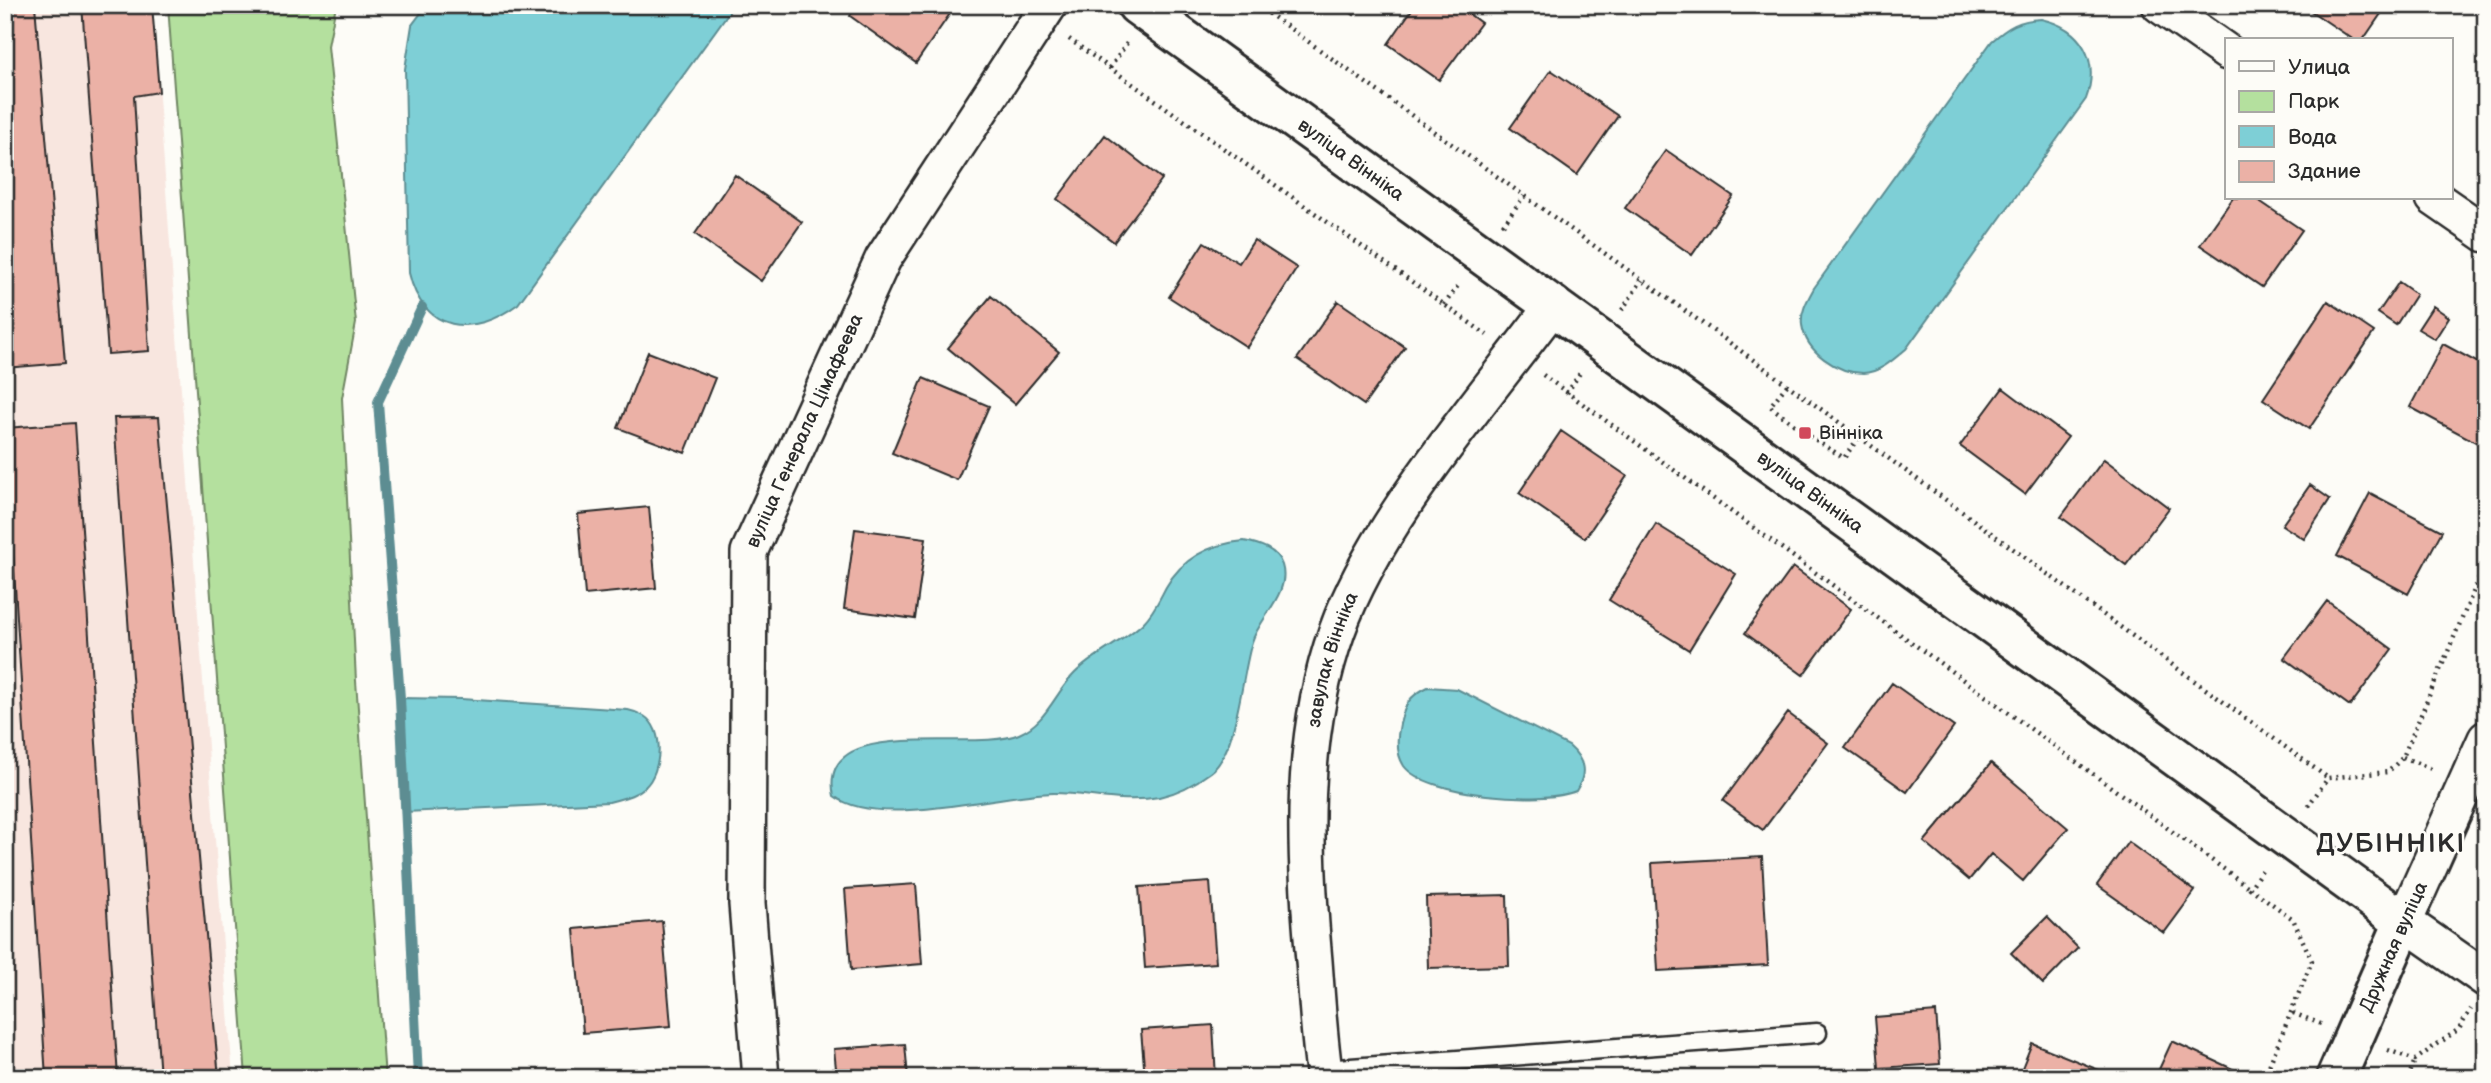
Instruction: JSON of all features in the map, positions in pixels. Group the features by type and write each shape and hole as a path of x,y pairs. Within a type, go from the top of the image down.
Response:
{"street":[{"name":"вуліца Вінніка","path":"1137,5 2486,979"},
{"path":"2160,5 2225,51"},
{"name":"вуліца Генерала Цімафеева","path":"761,1078 747,904 749,552 883,259 1045,12"},
{"path":"2437,200 2486,234"},
{"name":"завулак Вінніка","path":"1324,1074 1306,873 1306,788 1316,704 1338,629 1375,552 1422,481 1553,304"},
{"name":"Дружная вуліца","path":"2336,1078 2486,738"}],"lane":[{"path":"1324,1074 1817,1033"}],"path":[{"path":"1257,5 2328,778 2388,772 2403,757 2486,562"},
{"path":"1045,12 2293,919 2312,961 2264,1078"},
{"path":"1787,385 1770,406 1805,433 1844,458 1859,437"},
{"path":"2250,888 2328,778"},
{"path":"2408,1078 2415,1060"}],"shaded area":[{"path":"5,5 152,5 233,1078 5,1078"}],"green space":[{"path":"168,5 336,5 328,46 356,323 342,398 356,681 385,1078 246,1078"}],"water":[{"path":"427,5 734,5 518,304 484,322 467,325 452,324 438,318 426,308 416,293 409,273 405,69 412,25"},
{"path":"2041,19 2067,30 2084,48 2091,71 2086,99 1906,349 1875,371 1853,372 1833,365 1816,352 1802,325 1803,310 1814,288 1992,41 2014,25"},
{"path":"1244,541 1272,551 1280,559 1284,575 1278,595 1252,642 1238,712 1227,748 1220,762 1199,780 1173,793 1146,799 1053,793 908,810 879,810 854,806 834,796 835,770 849,754 872,745 903,741 997,739 1029,729 1075,673 1143,623 1173,577 1189,560 1220,545"},
{"path":"1428,687 1457,689 1569,746 1583,767 1582,779 1576,791 1539,797 1486,795 1436,785 1416,776 1401,761 1398,734 1409,701"},
{"path":"400,698 461,699 630,710 651,722 658,740 658,761 651,780 645,787 633,795 609,802 406,812"}],"building":[{"path":"5,5 35,5 65,363 5,368"},
{"path":"82,5 152,5 159,92 134,96 149,351 108,354"},
{"path":"857,5 956,5 916,63 850,16"},
{"path":"1340,5 1361,5 1354,15"},
{"path":"1415,5 1457,5 1481,23 1439,80 1388,44"},
{"path":"2302,5 2387,5 2364,38 2351,38"},
{"path":"1551,70 1618,116 1577,175 1510,128"},
{"path":"1105,135 1162,179 1114,242 1057,199"},
{"path":"1666,150 1733,196 1692,255 1625,208"},
{"path":"735,175 802,222 761,281 695,234"},
{"path":"2232,200 2258,200 2302,230 2262,287 2200,245"},
{"path":"1254,240 1297,268 1247,347 1169,297 1204,242 1239,263"},
{"path":"2399,282 2416,294 2396,325 2378,313"},
{"path":"991,296 1059,352 1015,404 948,348"},
{"path":"1338,301 1405,347 1364,405 1297,359"},
{"path":"2328,301 2374,332 2309,429 2263,399"},
{"path":"2433,306 2449,317 2435,339 2418,329"},
{"path":"2443,344 2486,367 2486,437 2481,445 2410,407"},
{"path":"648,352 715,378 685,453 618,428"},
{"path":"923,378 989,406 957,480 892,453"},
{"path":"2003,388 2068,437 2025,494 1960,446"},
{"path":"159,417 219,1078 160,1078 114,418"},
{"path":"75,423 118,1078 46,1078 5,428"},
{"path":"1561,431 1627,476 1585,538 1519,493"},
{"path":"2104,459 2169,508 2126,565 2061,517"},
{"path":"2310,485 2330,499 2304,539 2282,525"},
{"path":"2370,493 2442,531 2408,594 2337,556"},
{"path":"649,507 656,588 585,595 578,514"},
{"path":"1656,524 1736,574 1689,650 1609,600"},
{"path":"855,529 926,538 915,619 844,609"},
{"path":"1793,567 1851,609 1803,675 1745,633"},
{"path":"2327,601 2392,649 2350,706 2284,658"},
{"path":"1892,683 1954,727 1907,792 1845,748"},
{"path":"1788,713 1828,743 1763,830 1723,801"},
{"path":"1991,763 2068,828 2023,881 1991,854 1969,880 1924,842"},
{"path":"2128,842 2195,891 2164,933 2097,885"},
{"path":"1762,857 1768,965 1658,971 1652,863"},
{"path":"1210,882 1216,963 1145,968 1139,887"},
{"path":"916,884 922,964 851,970 845,889"},
{"path":"1507,895 1509,966 1428,968 1426,897"},
{"path":"2047,917 2078,948 2043,984 2011,953"},
{"path":"662,921 671,1026 583,1033 574,929"},
{"path":"1936,1012 1940,1064 1879,1068 1875,1017"},
{"path":"1213,1025 1216,1078 1145,1078 1141,1030"},
{"path":"5,1028 9,1078 5,1078"},
{"path":"2172,1041 2237,1071 2233,1078 2155,1078"},
{"path":"2032,1043 2099,1070 2096,1078 2018,1078"},
{"path":"905,1044 908,1078 837,1078 834,1049"}],"waterway":[{"path":"418,1078 400,698 378,402 422,307"}],"place":[{"name":"Вінніка","path":"1805,433"}],"district":[{"name":"ДУБІННІКІ","path":"2391,844"}]}
